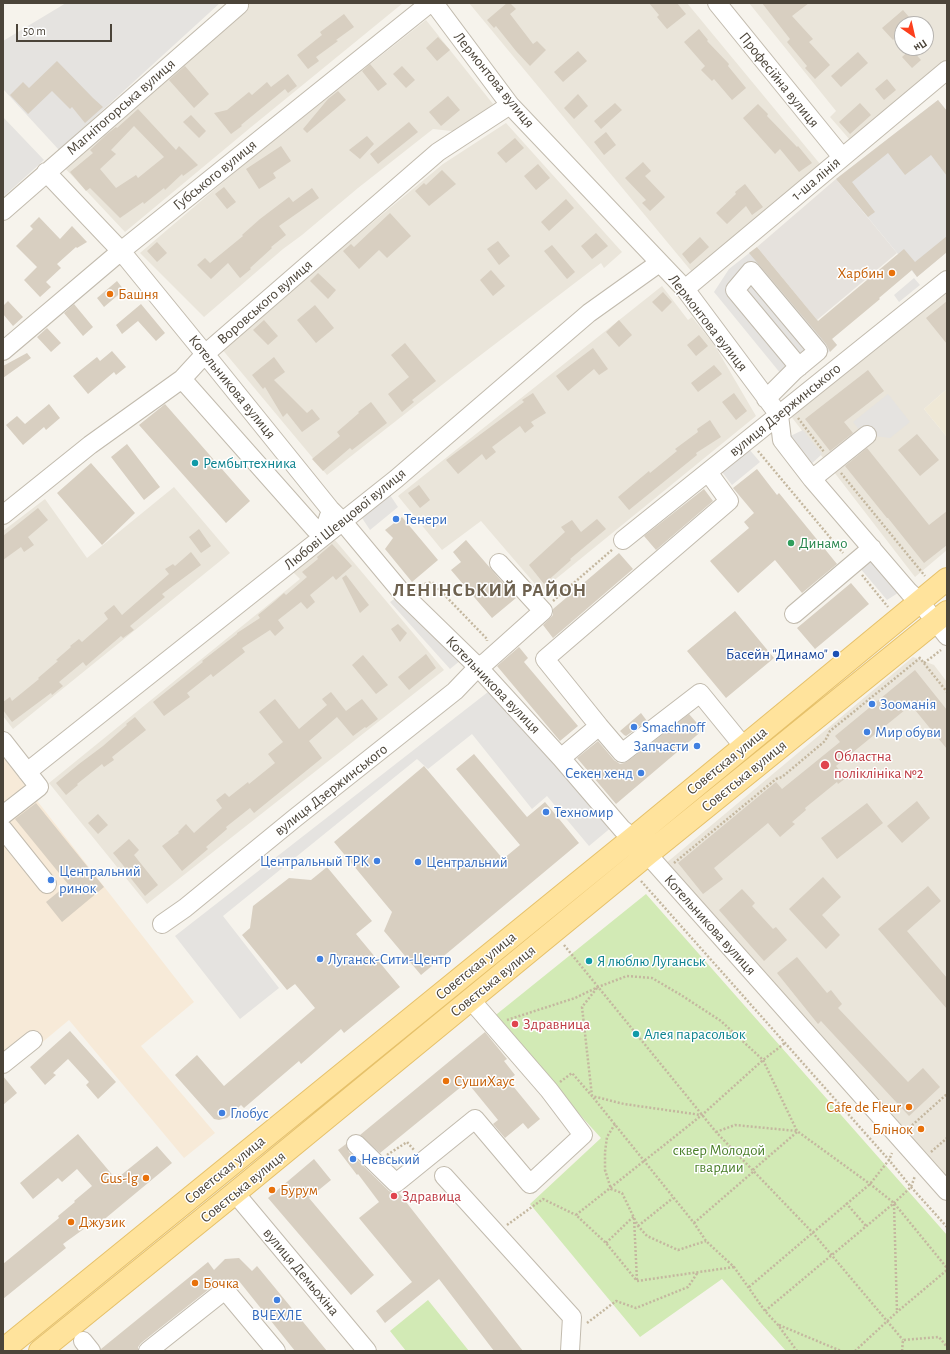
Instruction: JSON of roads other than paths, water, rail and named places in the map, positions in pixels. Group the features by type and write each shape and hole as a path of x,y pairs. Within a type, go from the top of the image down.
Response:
{"main road":[{"name":"Советская улица","path":"3,1350 633,838 947,579"},
{"name":"Совєтська вулиця","path":"40,1351 648,854 943,623"}],"street":[{"name":"Магнітогорська вулиця","path":"3,211 239,5 238,3"},
{"name":"Губського вулиця","path":"3,351 121,251 430,3"},
{"name":"Лермонтова вулиця","path":"434,3 510,105 685,289 779,415"},
{"name":"Професійна вулиця","path":"717,3 842,157"},
{"name":"1-ша лінія","path":"685,289 947,70"},
{"name":"Воровського вулиця","path":"3,515 90,445 182,379 205,354 438,152 510,105"},
{"name":"Котельникова вулиця","path":"46,172 121,251 330,509 343,522 403,594 478,667 561,758 613,818 928,1154 947,1191"},
{"name":"Любові Шевцової вулиця","path":"27,772 396,479 589,313 659,263"},
{"path":"766,399 818,351 751,271 735,290 799,367"},
{"name":"вулиця Дзержинського","path":"622,540 947,280"},
{"path":"182,379 315,530 325,528 329,519 330,509"},
{"path":"779,415 782,440 812,480 909,592 943,623"},
{"path":"812,480 867,435"},
{"path":"708,472 729,501 545,659 622,753 700,693 744,747"},
{"path":"794,614 872,548"},
{"name":"вулиця Дзержинського","path":"162,924 185,908 295,818 449,696 478,667 486,662 542,611 500,562"},
{"path":"561,758 599,726"},
{"path":"3,741 39,787 3,815"},
{"path":"3,829 47,884"},
{"path":"356,1144 396,1183 475,1119 530,1184 583,1135 549,1090 471,1000"},
{"path":"3,1064 33,1040"},
{"path":"444,1176 572,1317 570,1342"},
{"name":"вулиця Демьохіна","path":"235,1193 367,1351"},
{"path":"148,1351 225,1290 276,1351"}],"place":[{"name":"Харбин","path":"892,273"},
{"name":"Башня","path":"110,294"},
{"name":"Рембыттехника","path":"195,463"},
{"name":"Тенери","path":"396,519"},
{"name":"Динамо","path":"791,543"},
{"name":"Басейн \"Динамо\"","path":"836,654"},
{"name":"Зооманія","path":"872,704"},
{"name":"Smachnoff","path":"634,727"},
{"name":"Мир обуви","path":"867,732"},
{"name":"Запчасти","path":"697,746"},
{"name":"Областна поліклініка №2","path":"825,765"},
{"name":"Секен хенд","path":"641,773"},
{"name":"Техномир","path":"546,812"},
{"name":"Центральный ТРК","path":"377,861"},
{"name":"Центральний","path":"418,862"},
{"name":"Центральний ринок","path":"51,880"},
{"name":"Луганск-Сити-Центр","path":"320,959"},
{"name":"Я люблю Луганськ","path":"589,961"},
{"name":"Здравница","path":"515,1024"},
{"name":"Алея парасольок","path":"636,1034"},
{"name":"СушиХаус","path":"446,1081"},
{"name":"Cafe de Fleur","path":"909,1107"},
{"name":"Глобус","path":"222,1113"},
{"name":"Блінок","path":"921,1129"},
{"name":"Невський","path":"353,1159"},
{"name":"Gus-lg","path":"146,1178"},
{"name":"Бурум","path":"272,1190"},
{"name":"Здравица","path":"394,1196"},
{"name":"Джузик","path":"71,1222"},
{"name":"Бочка","path":"195,1283"},
{"name":"ВЧЕХЛЕ","path":"277,1300"}],"district":[{"name":"ЛЕНІНСЬКИЙ РАЙОН","path":"490,590"}],"park label":[{"name":"сквер Молодой гвардии","path":"719,1158"}]}
